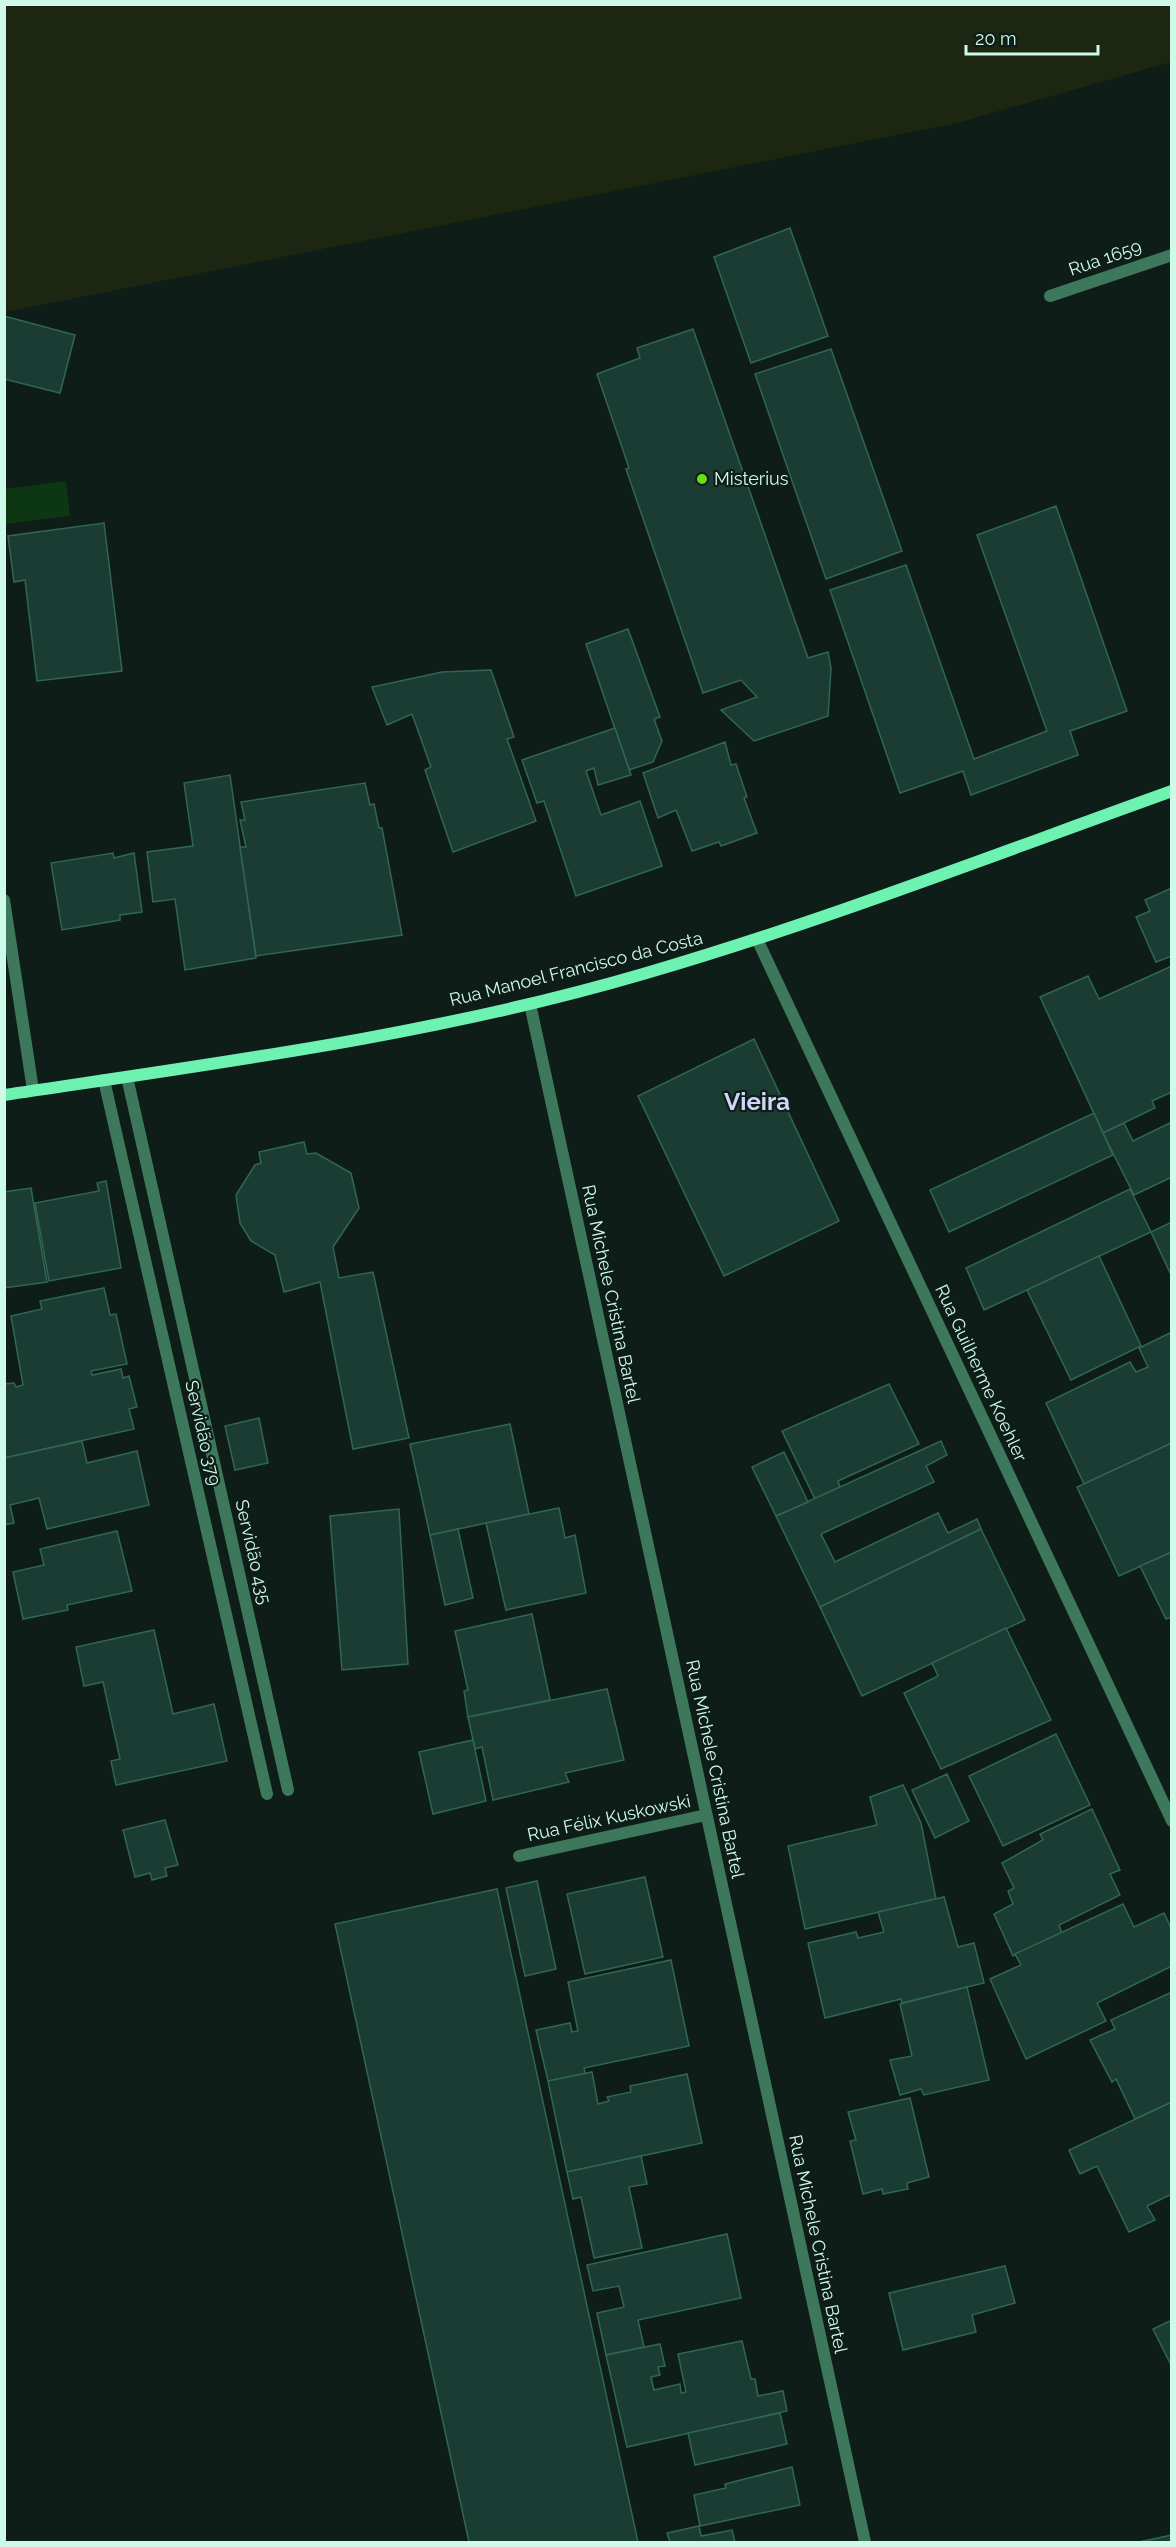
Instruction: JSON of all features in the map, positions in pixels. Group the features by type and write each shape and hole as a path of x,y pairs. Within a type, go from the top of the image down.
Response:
{"main road":[{"name":"Rua Manoel Francisco da Costa","path":"4,1095 310,1047 530,1004 642,975 757,939 1172,791"}],"street":[{"name":"Rua 1659","path":"1050,296 1172,255"},
{"path":"4,900 33,1090"},
{"name":"Rua Guilherme Koehler","path":"757,939 1172,1821"},
{"name":"Rua Michele Cristina Bartel","path":"530,1004 865,2542"},
{"name":"Servidão 435","path":"127,1077 288,1790"},
{"name":"Servidão 379","path":"104,1080 267,1794"},
{"name":"Rua Félix Kuskowski","path":"519,1856 706,1815"}],"shaded area":[{"path":"5,4 1171,5 1171,62 957,123 5,312"},
{"path":"66,481 70,516 5,524 5,489"}],"building":[{"path":"790,228 828,336 751,363 714,257"},
{"path":"4,316 75,335 60,393 4,379"},
{"path":"693,329 808,658 828,652 831,668 828,716 754,741 721,710 757,697 741,680 703,693 626,469 629,468 597,374 640,358 637,348"},
{"path":"831,349 902,551 826,579 755,374"},
{"path":"1056,506 1127,711 1070,731 1078,755 971,795 963,771 900,793 830,590 906,565 974,759 1047,731 977,535"},
{"path":"104,523 122,671 37,681 25,580 14,582 8,536"},
{"path":"628,629 660,717 654,719 662,741 653,762 629,770 586,644"},
{"path":"491,670 514,737 507,739 536,821 453,852 425,770 431,767 412,714 387,725 372,687 442,672"},
{"path":"615,728 631,775 598,785 594,768 586,771 601,815 640,801 662,866 576,896 544,801 537,803 522,760"},
{"path":"725,742 731,765 736,764 747,797 744,798 757,833 721,846 719,842 692,851 676,810 658,818 643,773"},
{"path":"230,775 256,958 185,970 175,899 153,902 147,852 193,846 184,783"},
{"path":"365,783 370,805 374,804 379,828 382,828 402,935 256,956 240,847 246,847 240,820 245,820 241,802"},
{"path":"113,853 114,858 134,853 142,912 120,915 120,920 62,930 51,863"},
{"path":"1172,888 1172,956 1156,962 1136,917 1150,911 1145,900"},
{"path":"1172,966 1172,1092 1152,1101 1155,1108 1103,1133 1040,997 1088,976 1099,999"},
{"path":"754,1039 839,1221 724,1276 638,1096"},
{"path":"1094,1113 1113,1155 949,1232 930,1190"},
{"path":"1172,1122 1172,1177 1134,1195 1103,1133 1124,1123 1133,1141"},
{"path":"304,1142 307,1154 316,1153 351,1173 359,1208 333,1247 339,1278 373,1272 409,1438 353,1449 320,1282 284,1292 275,1255 251,1241 240,1223 236,1195 255,1165 261,1163 259,1152"},
{"path":"106,1181 121,1268 49,1281 35,1203 99,1191 97,1183"},
{"path":"31,1188 47,1282 4,1288 4,1192"},
{"path":"1130,1189 1151,1232 984,1310 966,1268"},
{"path":"1172,1222 1172,1277 1151,1232"},
{"path":"1099,1256 1141,1346 1071,1380 1027,1290"},
{"path":"104,1288 110,1315 116,1314 127,1364 91,1371 92,1375 121,1369 123,1378 129,1376 137,1407 129,1409 134,1429 4,1458 4,1384 14,1383 16,1387 23,1385 11,1316 42,1309 40,1301"},
{"path":"1172,1332 1172,1443 1084,1484 1046,1403 1130,1362 1136,1372 1148,1367 1139,1348"},
{"path":"889,1384 919,1444 838,1481 840,1487 815,1499 782,1431"},
{"path":"259,1418 268,1463 235,1470 225,1426"},
{"path":"510,1424 529,1514 430,1535 410,1444"},
{"path":"82,1441 87,1463 137,1451 149,1505 47,1529 39,1498 10,1505 14,1523 4,1525 4,1458"},
{"path":"941,1441 947,1455 926,1466 934,1482 821,1534 835,1562 938,1513 948,1533 977,1519 981,1529 820,1607 776,1516"},
{"path":"1172,1443 1172,1552 1119,1576 1077,1487"},
{"path":"784,1452 808,1502 776,1516 752,1467"},
{"path":"559,1508 565,1538 575,1535 586,1593 506,1610 486,1523"},
{"path":"399,1509 408,1664 342,1670 330,1516"},
{"path":"458,1529 473,1598 445,1605 430,1535"},
{"path":"981,1529 1025,1620 862,1696 820,1607"},
{"path":"117,1531 132,1591 67,1605 68,1610 23,1619 13,1572 44,1565 40,1549"},
{"path":"1172,1552 1172,1617 1166,1619 1140,1566"},
{"path":"532,1614 550,1700 468,1717 464,1691 468,1690 455,1631"},
{"path":"1006,1628 1051,1720 941,1769 904,1693 938,1676 932,1663"},
{"path":"154,1630 173,1714 214,1704 227,1761 116,1785 111,1761 120,1759 103,1682 84,1686 76,1647"},
{"path":"607,1689 624,1760 565,1773 569,1782 493,1800 482,1747 475,1749 468,1717"},
{"path":"1056,1734 1090,1805 1003,1846 969,1776"},
{"path":"473,1740 486,1801 433,1814 419,1752"},
{"path":"947,1774 969,1821 935,1838 912,1790"},
{"path":"903,1785 921,1823 936,1899 805,1929 788,1846 877,1825 870,1797"},
{"path":"1092,1809 1120,1870 1110,1874 1120,1895 1059,1925 1062,1933 1013,1956 994,1914 1013,1904 1008,1891 1014,1888 1002,1863 1043,1840 1040,1834"},
{"path":"165,1820 178,1865 165,1868 167,1876 152,1880 150,1873 135,1877 123,1830"},
{"path":"645,1877 663,1957 585,1974 567,1894"},
{"path":"537,1881 556,1969 525,1976 506,1888"},
{"path":"497,1889 638,2542 469,2542 335,1924"},
{"path":"944,1897 958,1947 974,1943 984,1983 902,2003 901,1999 825,2018 808,1943 856,1932 858,1938 884,1932 878,1912"},
{"path":"1123,1904 1134,1927 1164,1913 1172,1930 1172,1966 1097,2003 1106,2021 1026,2059 990,1979 1021,1965 1015,1954"},
{"path":"671,1960 689,2046 584,2068 585,2074 548,2081 536,2030 570,2023 572,2032 578,2031 568,1982"},
{"path":"967,1987 989,2080 924,2095 921,2089 900,2095 890,2060 912,2056 900,2004"},
{"path":"1172,1992 1172,2102 1135,2119 1116,2079 1112,2082 1090,2040 1115,2029 1111,2020"},
{"path":"592,2072 598,2104 609,2101 607,2097 631,2092 630,2086 687,2074 702,2143 567,2172 548,2081"},
{"path":"910,2098 929,2177 907,2183 908,2189 883,2194 882,2189 863,2194 850,2141 856,2140 848,2112"},
{"path":"1172,2102 1172,2194 1147,2206 1155,2220 1129,2232 1097,2166 1080,2174 1069,2150"},
{"path":"641,2156 647,2184 629,2187 642,2248 594,2258 581,2197 573,2199 567,2172"},
{"path":"727,2234 741,2298 638,2320 644,2347 606,2355 597,2313 624,2307 619,2286 593,2291 587,2265"},
{"path":"1005,2266 1015,2303 972,2315 976,2332 903,2350 889,2293"},
{"path":"1172,2320 1172,2367 1153,2329"},
{"path":"742,2341 751,2379 755,2379 758,2396 783,2391 787,2411 627,2447 606,2355 660,2344 665,2366 658,2367 660,2375 651,2377 654,2390 680,2384 681,2393 686,2392 678,2354"},
{"path":"780,2413 787,2444 695,2465 688,2433"},
{"path":"792,2467 800,2505 700,2526 694,2495 726,2488 725,2484"},
{"path":"699,2526 701,2536 732,2530 735,2542 670,2542 667,2533"},
{"path":"1172,2535 1172,2542 1139,2542"}],"place":[{"name":"Misterius","path":"702,479"}],"district":[{"name":"Vieira","path":"757,1102"}]}
